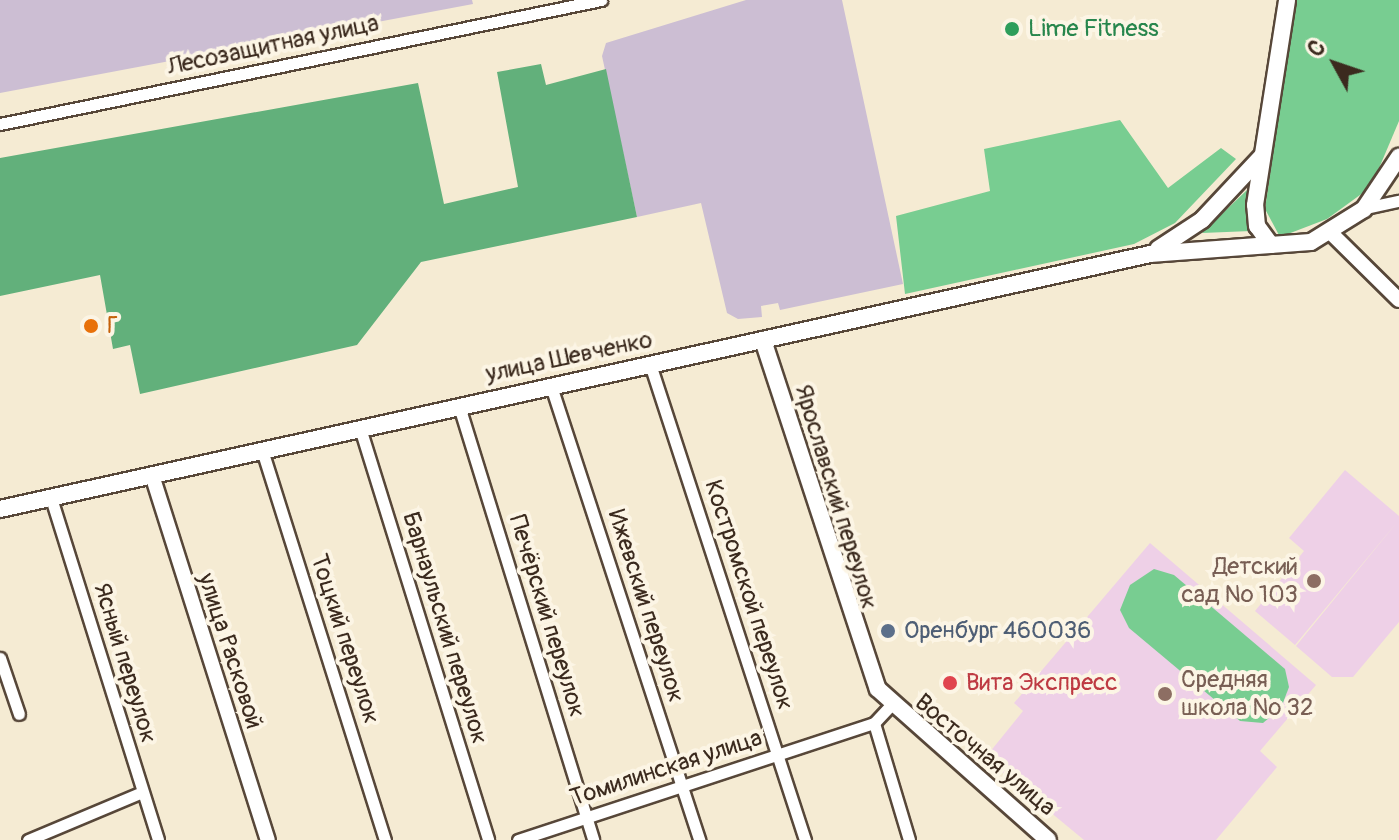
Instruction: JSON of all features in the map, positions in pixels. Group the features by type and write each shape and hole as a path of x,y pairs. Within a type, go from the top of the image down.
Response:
{"main road":[{"path":"1271,245 1256,219 1262,156 1287,0"},
{"name":"улица Шевченко","path":"1150,254 1202,220 1262,156"},
{"path":"1332,234 1365,208 1399,157"},
{"name":"улица Шевченко","path":"0,509 1150,254 1271,245 1332,234"},
{"name":"Ярославский переулок","path":"763,340 854,635 890,706"},
{"name":"Восточная улица","path":"890,706 1048,840"}],"street":[{"name":"Лесозащитная улица","path":"0,124 601,0"},
{"path":"1365,208 1399,201"},
{"path":"1332,234 1399,300"},
{"name":"Костромской переулок","path":"650,364 805,840"},
{"name":"Ижевский переулок","path":"551,386 699,840"},
{"name":"Печёрский переулок","path":"459,406 593,840"},
{"name":"Барнаульский переулок","path":"360,428 488,840"},
{"name":"Тоцкий переулок","path":"262,450 385,840"},
{"name":"улица Расковой","path":"152,475 268,840"},
{"name":"Ясный переулок","path":"51,498 158,840"},
{"path":"0,658 19,714"},
{"path":"890,706 874,723 909,840"},
{"name":"Томилинская улица","path":"518,840 874,723"},
{"path":"28,840 59,835 87,820 95,806 142,792"}],"shaded area":[{"path":"0,0 472,0 473,4 0,93"},
{"path":"746,0 842,0 903,284 780,310 778,303 761,306 762,317 738,319 727,313 701,203 637,217 602,56 606,43"},
{"path":"1345,470 1399,516 1399,622 1353,677 1332,677 1296,646 1398,521 1295,645 1255,611 1304,551 1289,538"},
{"name":"Средняя школа № 32","path":"1150,543 1316,685 1260,751 1277,767 1216,840 1084,840 985,758 1023,711 1014,703"}],"green space":[{"path":"1295,0 1399,0 1399,121 1371,187 1327,219 1280,237 1265,209"},
{"path":"541,64 546,85 606,69 637,217 421,262 357,345 140,394 130,345 113,349 100,275 0,296 0,158 418,83 444,204 518,187 497,72"},
{"path":"1120,120 1168,188 1221,148 1236,159 1175,223 1134,244 905,294 896,216 990,191 984,149"},
{"path":"1247,190 1251,231 1202,233"},
{"path":"1154,569 1174,575 1285,669 1289,687 1281,708 1263,723 1240,721 1129,628 1120,610 1130,585"}],"place":[{"name":"Lime Fitness","path":"1012,29"},
{"name":"Г","path":"91,326"},
{"name":"Детский сад № 103","path":"1314,581"},
{"name":"Оренбург 460036","path":"888,631"},
{"name":"Вита Экспресс","path":"950,683"},
{"name":"Средняя школа № 32","path":"1165,694"}]}
